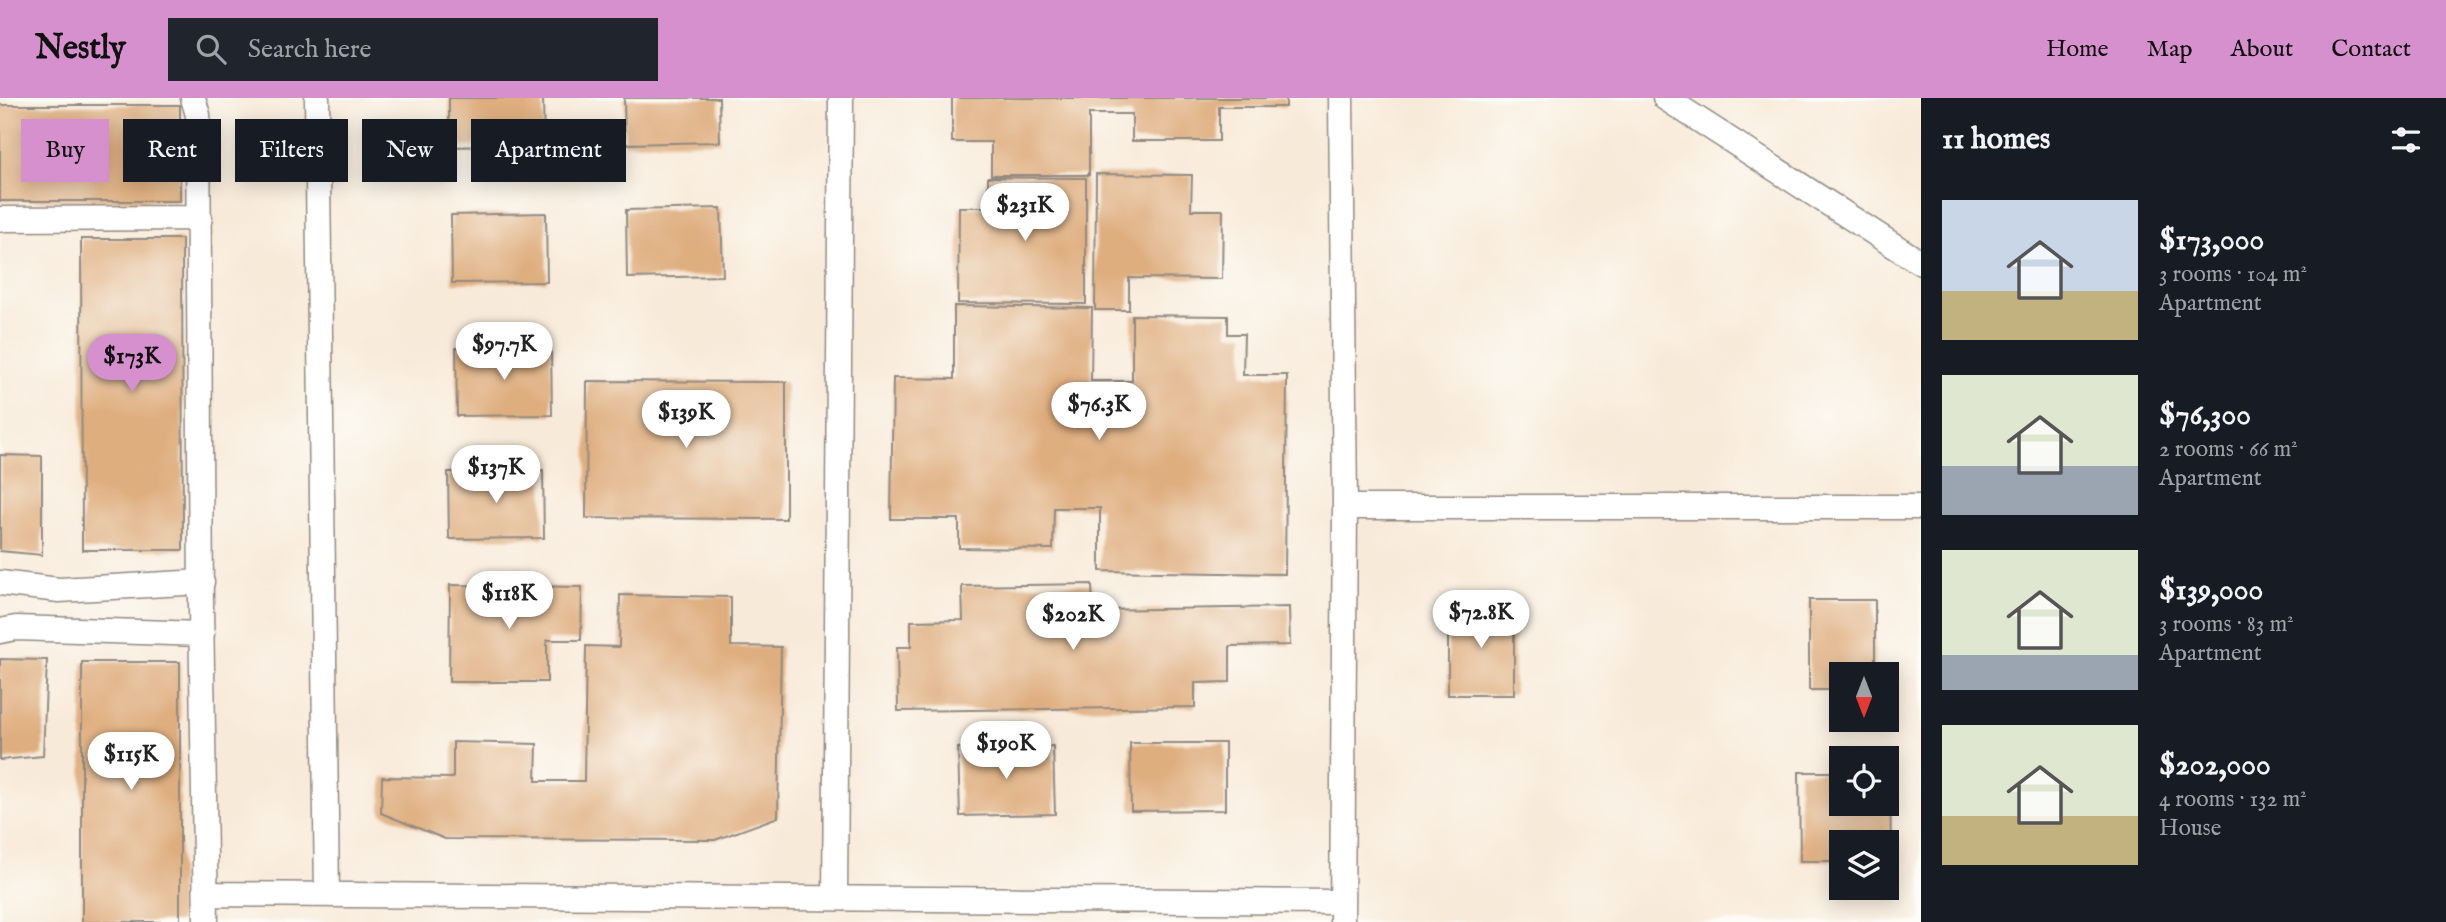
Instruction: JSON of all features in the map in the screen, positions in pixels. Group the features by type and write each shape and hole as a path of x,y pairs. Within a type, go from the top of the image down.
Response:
{"street":[{"path":"193,98 198,116 200,218 206,922"},
{"path":"317,98 327,895"},
{"path":"835,898 841,98"},
{"path":"206,894 835,898 1342,912 1345,507 1341,98"},
{"path":"1665,98 1921,263"},
{"path":"0,219 200,218"},
{"path":"1345,507 1921,507"},
{"path":"0,583 60,590 202,582"},
{"path":"0,631 16,628 202,634"}],"building":[{"path":"449,98 543,98 543,119 471,119 471,147 457,147 457,119 449,119"},
{"path":"624,98 719,98 720,142 626,144"},
{"path":"952,98 1286,98 1286,107 1219,107 1219,141 1132,141 1132,114 1089,114 1089,175 991,175 991,142 952,142"},
{"path":"0,105 180,105 180,119 123,119 123,182 180,182 180,201 0,201"},
{"path":"1096,174 1192,175 1191,210 1223,210 1222,279 1129,278 1129,310 1095,310"},
{"path":"988,177 1086,178 1086,304 958,303 959,207 988,207"},
{"path":"721,208 723,276 627,278 626,210"},
{"path":"546,213 547,282 452,283 451,215"},
{"path":"81,239 182,239 183,550 82,550"},
{"path":"954,306 1092,308 1091,381 1132,381 1132,315 1228,316 1228,334 1244,334 1243,375 1287,375 1285,574 1100,571 1100,508 1054,508 1053,549 959,548 959,519 891,519 893,378 954,379"},
{"path":"551,347 552,415 457,416 456,348"},
{"path":"587,381 786,382 786,519 586,518"},
{"path":"0,455 42,456 42,555 0,551"},
{"path":"543,470 544,538 449,539 448,472"},
{"path":"1092,584 1093,610 1289,607 1290,645 1230,646 1230,682 1195,683 1195,707 898,711 897,647 911,647 911,621 963,620 962,586"},
{"path":"450,585 582,587 581,640 547,640 547,682 449,682"},
{"path":"620,595 731,597 731,646 781,647 778,817 715,840 445,839 381,813 382,777 453,778 453,742 537,744 536,781 584,781 586,646 619,647"},
{"path":"1809,600 1875,600 1875,662 1829,662 1829,690 1809,690"},
{"path":"1448,604 1514,604 1514,695 1448,695"},
{"path":"0,659 47,660 43,756 0,760"},
{"path":"82,662 180,662 180,922 82,922"},
{"path":"1130,743 1225,743 1225,810 1131,811"},
{"path":"1053,746 1055,814 960,816 958,748"},
{"path":"1799,772 1829,772 1829,816 1891,816 1891,830 1829,830 1829,861 1800,861"}]}
